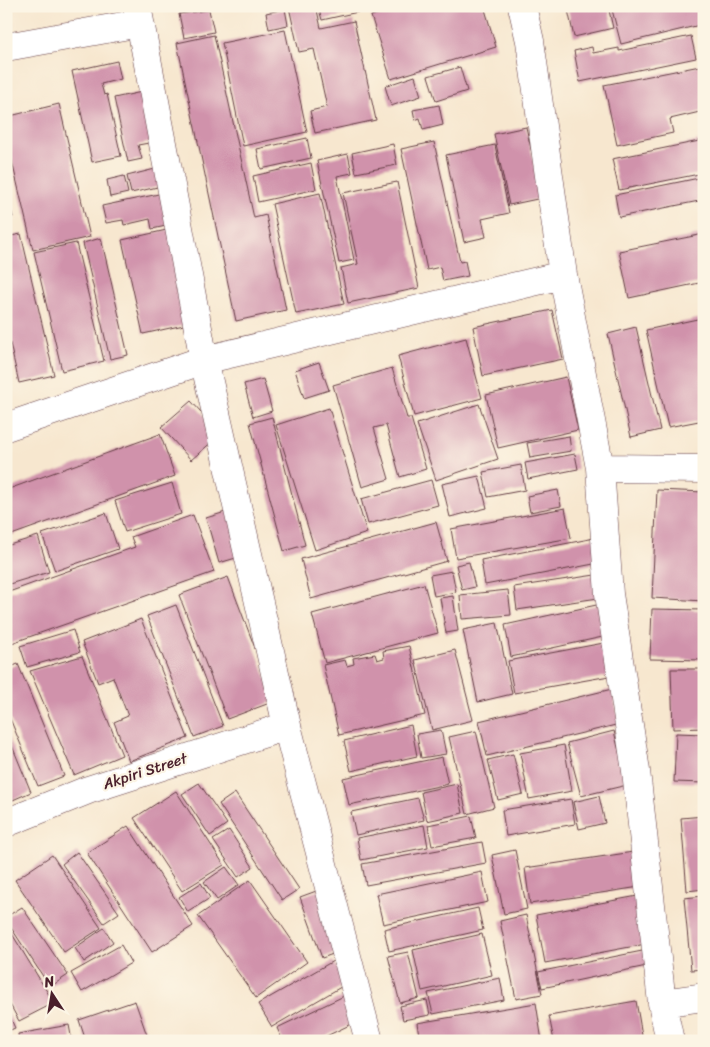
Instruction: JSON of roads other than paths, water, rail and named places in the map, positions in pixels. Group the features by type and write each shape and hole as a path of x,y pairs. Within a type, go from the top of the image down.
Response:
{"street":[{"path":"522,6 530,41 563,275 600,468 609,594 636,771 662,1002 670,1041"},
{"path":"6,47 138,14 204,360 287,726 369,1041"},
{"path":"6,427 204,360 563,275"},
{"path":"600,468 704,469"},
{"name":"Akpiri Street","path":"6,823 88,790 287,726"},
{"path":"662,1002 704,997"}]}
